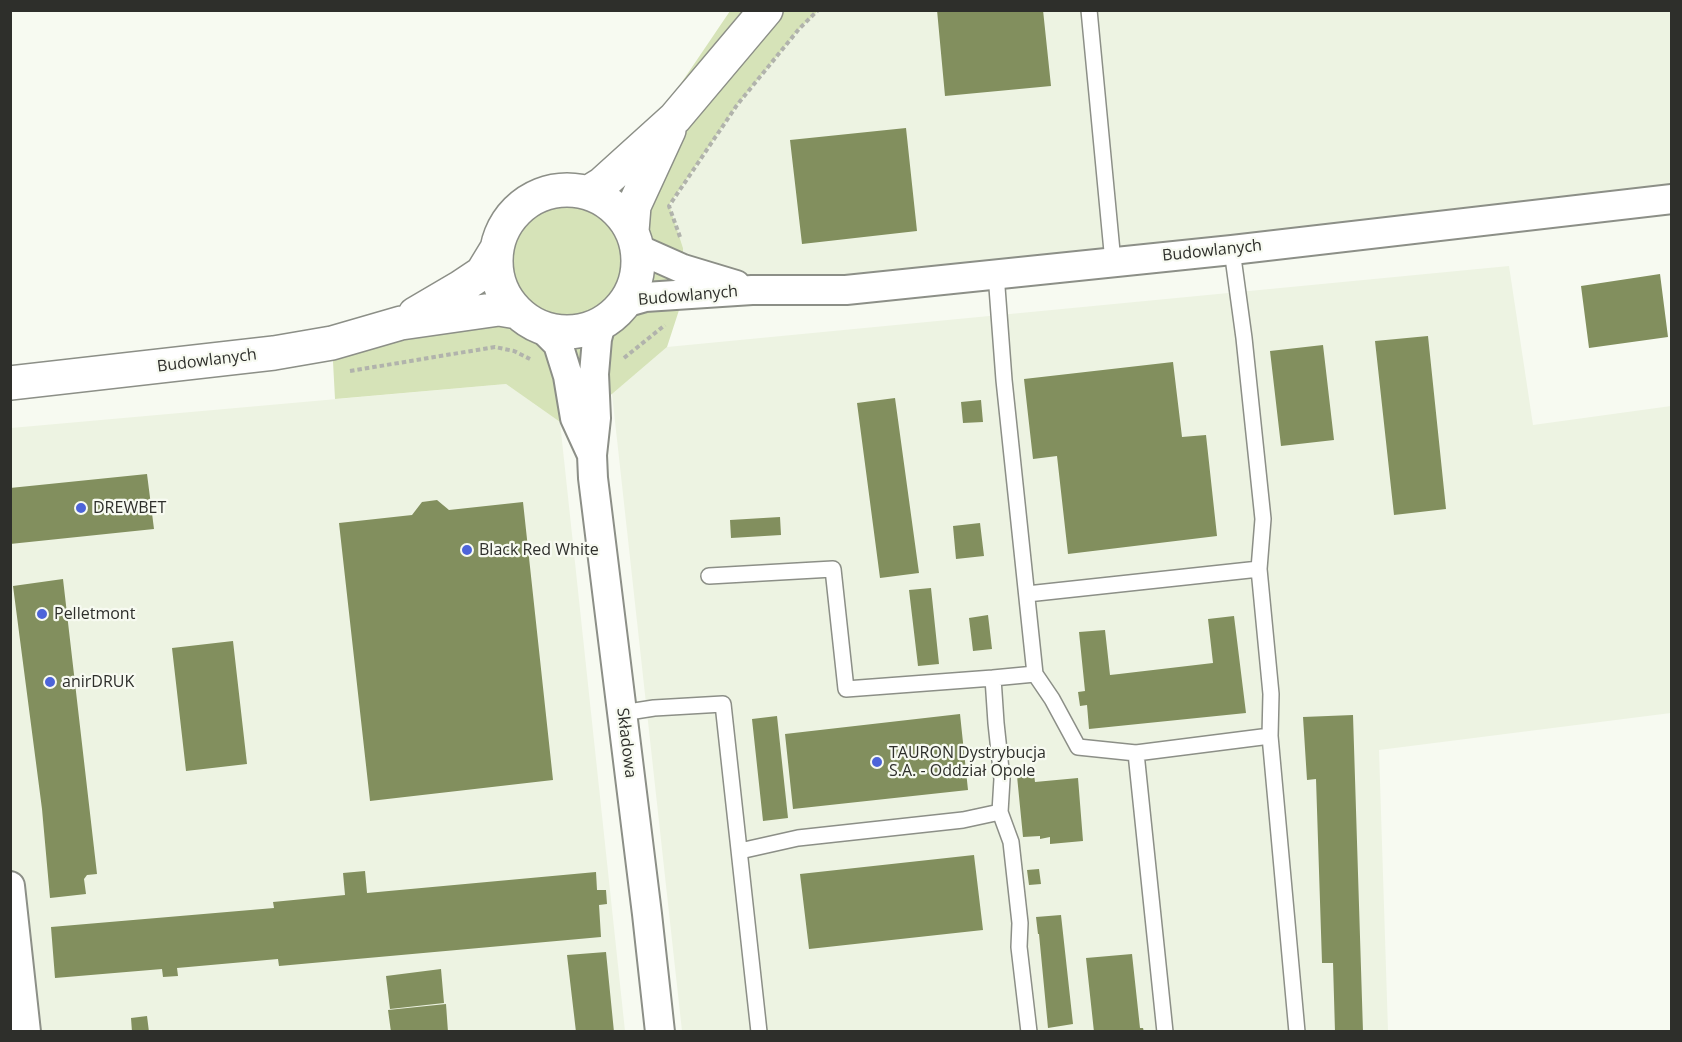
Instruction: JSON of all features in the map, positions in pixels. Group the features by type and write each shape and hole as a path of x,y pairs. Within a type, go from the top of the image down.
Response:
{"main road":[{"path":"589,192 602,184 675,118 766,10"},
{"path":"635,240 623,215 608,202 589,192 569,189 548,191 529,200 513,213 502,231 496,250 496,271 502,291 529,320 560,332 578,332 612,314 633,290 639,267 634,206 675,118"},
{"name":"Budowlanych","path":"401,323 482,273 496,250"},
{"name":"Budowlanych","path":"10,383 274,353 332,343 401,323 499,309 529,320"}],"street":[{"name":"Budowlanych","path":"612,314 645,297 752,290 846,291 1232,250 1671,199"},
{"name":"Budowlanych","path":"635,240 683,269 752,290"},
{"name":"Składowa","path":"612,314 597,339 594,374 596,418 592,455 660,1032"},
{"name":"Składowa","path":"529,320 558,344 568,376 575,418 592,455"},
{"path":"10,886 26,1032"}],"lane":[{"path":"1089,10 1113,262"},
{"path":"1232,250 1244,338 1263,519 1259,569 1271,694 1270,736 1297,1032"},
{"path":"996,274 1004,380 1035,674 1052,699 1078,747 1136,753 1270,736"},
{"path":"709,576 833,569 846,689 1035,674"},
{"path":"1027,594 1259,569"},
{"path":"993,678 1002,779 1000,812 1011,842 1020,923 1019,947 1029,1032"},
{"path":"622,713 654,708 723,704 759,1032"},
{"path":"1136,753 1165,1032"},
{"path":"740,851 798,838 963,820 1000,812"}],"path":[{"path":"680,238 669,206 737,105 799,29 818,10"}],"shaded area":[{"path":"818,11 1671,11 1671,198 1442,213 1054,253 931,268 846,290 683,269 683,248 669,206 737,105 799,29"},
{"path":"1509,266 1533,425 1671,406 1671,713 1379,750 1388,1031 682,1031 612,394 667,347"},
{"path":"506,384 560,422 625,1031 11,1032 11,428"}],"green space":[{"path":"730,11 818,11 799,29 737,105 669,205 683,248 683,269 681,304 667,347 612,394 560,422 506,384 335,399 332,343 401,323 496,251 502,231 513,213 529,200 548,191 569,189 589,192 665,107"}],"building":[{"path":"937,10 1043,10 1051,86 945,96"},
{"path":"906,128 917,231 802,244 790,140"},
{"path":"1660,274 1668,337 1589,348 1581,286"},
{"path":"1428,336 1446,509 1394,515 1375,341"},
{"path":"1323,345 1334,440 1281,446 1270,351"},
{"path":"1173,362 1182,437 1206,435 1217,536 1068,554 1057,456 1033,459 1024,379"},
{"path":"895,398 919,573 880,578 857,403"},
{"path":"981,400 983,422 963,423 961,402"},
{"name":"DREWBET","path":"147,474 154,529 10,544 10,488"},
{"path":"437,500 449,510 523,502 553,780 370,801 339,523 412,515 422,502"},
{"path":"780,517 781,535 731,538 730,520"},
{"path":"980,523 984,556 956,559 953,526"},
{"path":"63,579 97,874 87,875 84,879 86,894 50,898 42,809 13,586"},
{"path":"931,588 939,664 918,666 909,590"},
{"path":"988,615 992,649 973,651 969,618"},
{"path":"1234,616 1246,713 1089,729 1087,705 1080,706 1078,692 1085,691 1079,632 1105,630 1110,675 1213,663 1208,619"},
{"path":"233,641 247,764 186,771 172,648"},
{"name":"TAURON Dystrybucja S.A. - Oddział Opole","path":"960,714 968,790 793,809 785,734"},
{"path":"1353,715 1363,1032 1335,1032 1333,963 1322,963 1316,779 1307,780 1303,717"},
{"path":"777,716 788,818 763,821 752,719"},
{"path":"1034,774 1035,782 1078,778 1083,841 1050,844 1050,837 1040,839 1040,836 1023,837 1017,776"},
{"path":"974,855 983,930 809,949 800,874"},
{"path":"1039,869 1041,884 1029,885 1027,870"},
{"path":"365,871 367,893 596,872 597,890 606,890 607,904 599,905 601,937 279,966 278,959 177,968 178,976 163,977 162,969 55,978 51,927 274,908 273,902 345,895 343,873"},
{"path":"1061,915 1073,1024 1048,1028 1036,917"},
{"path":"606,952 614,1032 576,1032 567,955"},
{"path":"1132,954 1140,1028 1143,1028 1144,1032 1094,1032 1086,958"},
{"path":"441,969 444,1003 390,1009 386,976"},
{"path":"446,1004 448,1032 391,1032 388,1010"},
{"path":"147,1016 149,1032 132,1032 131,1018"}],"place":[{"name":"DREWBET","path":"81,508"},
{"name":"Black Red White","path":"467,550"},
{"name":"Pelletmont","path":"42,614"},
{"name":"anirDRUK","path":"50,682"},
{"name":"TAURON Dystrybucja S.A. - Oddział Opole","path":"877,762"}]}
